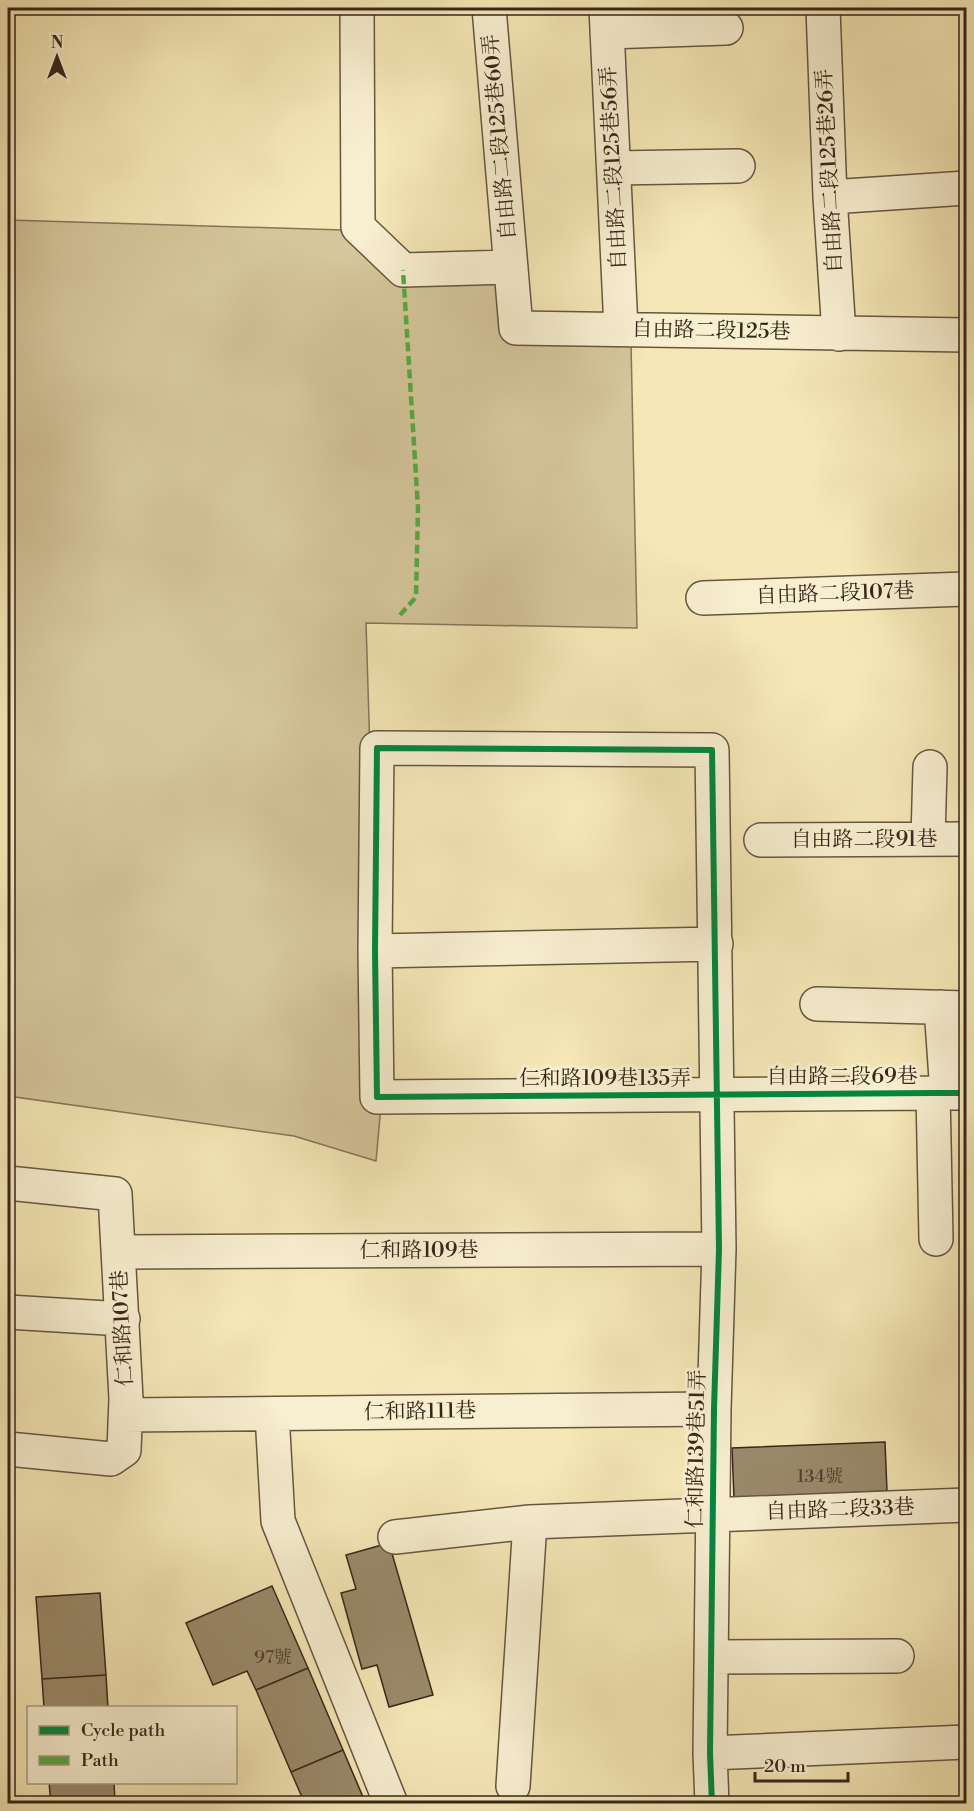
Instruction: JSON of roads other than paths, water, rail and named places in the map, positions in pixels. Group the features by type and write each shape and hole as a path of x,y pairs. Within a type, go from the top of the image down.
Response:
{"street":[{"path":"357,8 358,227 403,270 511,267"},
{"name":"自由路二段125巷60弄","path":"489,8 511,267"},
{"name":"自由路二段125巷26弄","path":"823,8 830,197 839,334"},
{"path":"607,20 726,28"},
{"name":"自由路二段125巷56弄","path":"607,20 621,329"},
{"path":"614,168 738,166"},
{"path":"830,197 966,188"},
{"name":"自由路二段125巷","path":"511,267 516,328 966,335"},
{"name":"自由路二段107巷","path":"703,598 966,589"},
{"name":"仁和路109巷135弄","path":"377,748 712,750 718,1095 377,1097 375,951 377,748"},
{"path":"928,839 930,767"},
{"name":"自由路二段91巷","path":"761,840 966,839"},
{"path":"375,951 716,944"},
{"path":"817,1004 954,1008 936,1239"},
{"name":"自由路二段69巷","path":"718,1095 949,1093"},
{"name":"仁和路139巷51弄","path":"712,1803 710,1753 714,1409 719,1249 718,1095"},
{"name":"仁和路107巷","path":"8,1183 115,1194 126,1415 124,1450 111,1459 8,1449"},
{"name":"仁和路109巷","path":"119,1252 719,1249"},
{"path":"8,1312 123,1319"},
{"name":"仁和路111巷","path":"126,1415 714,1409"},
{"path":"272,1414 278,1521 391,1803"},
{"name":"自由路二段33巷","path":"395,1538 530,1522 966,1505"},
{"path":"513,1786 530,1522"},
{"path":"711,1657 897,1656"},
{"path":"710,1753 966,1742"}]}
